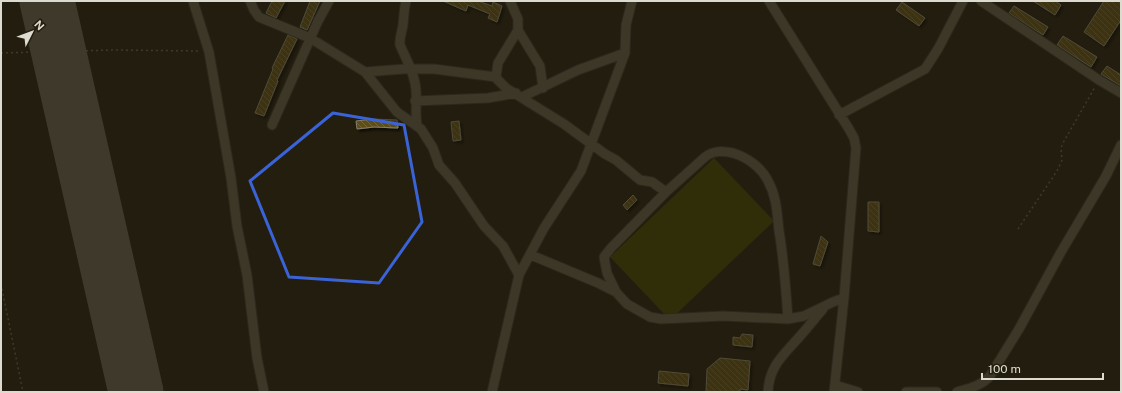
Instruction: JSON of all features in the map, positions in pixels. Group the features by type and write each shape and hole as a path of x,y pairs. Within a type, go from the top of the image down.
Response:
{"lane":[{"path":"193,1 209,52 231,178 237,226 247,275 257,358 264,392"},
{"path":"250,1 259,17 310,38 365,72 397,112 407,120 417,125 426,135 433,148 439,165 455,184 484,226 503,246 519,275"},
{"path":"272,125 310,38 329,1"},
{"path":"406,1 403,26 399,41 411,70 416,88 415,112 417,125"},
{"path":"496,77 498,63 518,30 518,19 510,1"},
{"path":"492,392 519,275 531,255 544,228 581,171 625,53 626,25 632,1"},
{"path":"840,115 925,69 938,49 963,1"},
{"path":"982,1 1099,80 1121,93"},
{"path":"770,2 854,138 856,148 844,298 834,388 858,392"},
{"path":"518,30 540,66 543,88"},
{"path":"415,101 488,98 519,95 543,88 578,70 625,53"},
{"path":"365,72 411,70 449,71 496,77 506,88 592,143 640,180 652,182 666,192"},
{"path":"957,392 978,386 985,382 990,376 1019,329 1106,176 1121,146"},
{"path":"788,319 783,248 773,193 761,169 738,155 725,151 711,152 666,192 604,257 607,273 616,292 627,304 650,317 660,319 723,316 788,319 804,316 844,298"},
{"path":"531,255 616,292"},
{"path":"768,392 769,382 775,366 785,351 800,336 825,306"},
{"path":"906,392 937,392"}],"path":[{"path":"1,52 114,50 209,52"},
{"path":"1018,228 1057,171 1062,160 1061,148 1063,143 1099,80"},
{"path":"1,284 23,392"}],"highlighted area":[{"path":"333,113 404,125 422,222 379,283 289,277 250,181"}],"shaded area":[{"path":"714,158 774,221 670,320 610,257"}],"building":[{"path":"272,1 285,1 276,18 266,13"},
{"path":"310,1 320,1 307,30 300,27"},
{"path":"443,1 478,1 492,6 493,2 502,6 497,22 488,18 490,14 468,5 466,11"},
{"path":"1033,1 1055,1 1061,5 1055,15"},
{"path":"1104,1 1121,1 1121,20 1104,46 1084,32"},
{"path":"902,2 925,18 919,26 896,10"},
{"path":"1014,6 1048,27 1043,35 1009,13"},
{"path":"288,35 297,39 277,80 278,81 264,116 255,113 273,69 272,68"},
{"path":"1063,36 1097,57 1091,67 1057,45"},
{"path":"1107,66 1121,75 1121,86 1101,74"},
{"path":"373,119 397,120 398,128 374,127 357,129 356,121"},
{"path":"459,121 461,140 453,141 451,122"},
{"path":"633,195 637,200 627,210 623,205"},
{"path":"868,202 879,202 879,232 868,231"},
{"path":"821,236 828,242 820,266 813,264"},
{"path":"742,334 753,335 752,347 733,345 733,337 740,338"},
{"path":"720,358 750,361 748,390 740,389 740,392 706,392 707,369"},
{"path":"659,371 689,374 688,386 658,383"}],"runway":[{"path":"47,1 136,392"}]}
